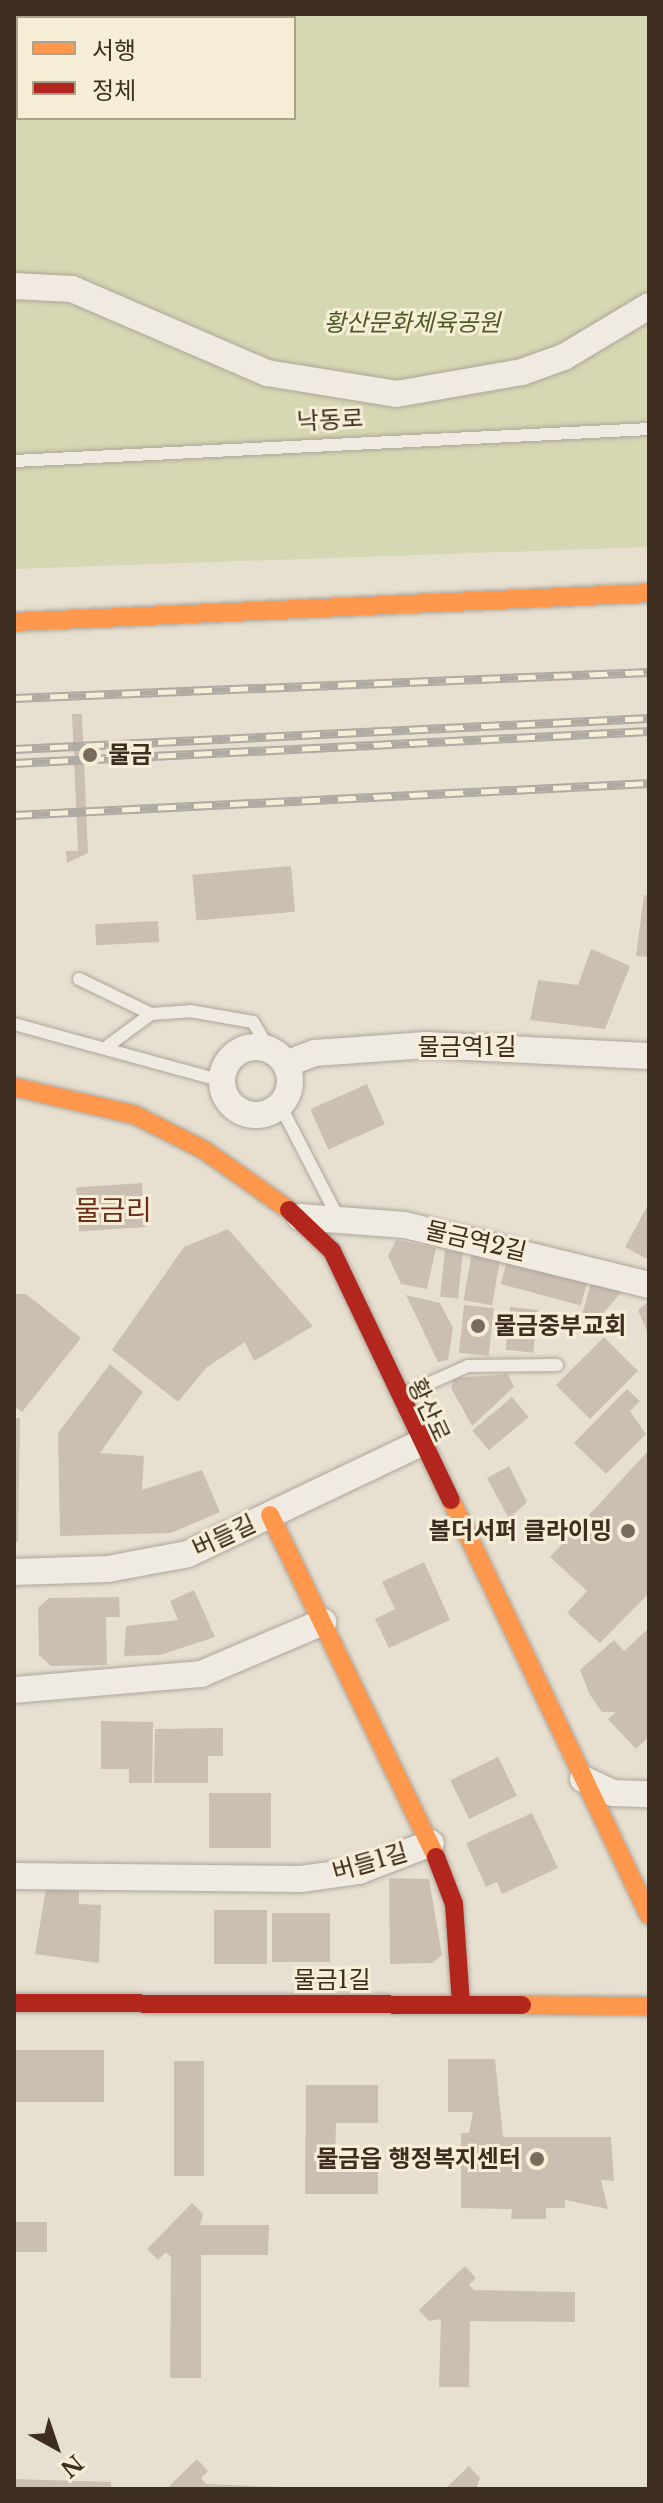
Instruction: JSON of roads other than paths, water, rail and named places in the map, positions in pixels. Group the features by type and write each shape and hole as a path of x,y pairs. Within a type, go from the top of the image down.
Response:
{"street":[{"path":"14,286 72,289 267,373 396,394 522,372 564,357 649,306"},
{"path":"14,622 649,593"},
{"name":"물금역1길","path":"278,1056 426,1045 649,1056"},
{"path":"237,1052 278,1056 290,1085 280,1105 259,1115 238,1110 222,1081 237,1052"},
{"name":"황산로","path":"14,1087 135,1115 204,1150 300,1217 332,1251 397,1398 649,1915"},
{"name":"물금역2길","path":"300,1217 405,1225 649,1285"},
{"name":"버들길","path":"14,1572 147,1565 270,1515 419,1444"},
{"name":"버들1길","path":"14,1876 301,1879 359,1871 431,1843 270,1515"},
{"path":"14,1690 201,1674 323,1622"},
{"path":"583,1779 613,1793 649,1794"},
{"path":"431,1843 454,1904 461,2004"},
{"name":"물금1길","path":"14,2003 649,2006"}],"lane":[{"name":"낙동로","path":"14,461 649,429"},
{"path":"79,979 151,1014 228,1014 253,1022 278,1056"},
{"path":"109,1045 151,1014"},
{"path":"14,1024 109,1045 222,1081"},
{"path":"280,1105 341,1221 332,1251"},
{"path":"397,1398 468,1366 557,1365"}],"railway":[{"path":"14,698 649,672"},
{"path":"14,749 649,718"},
{"path":"14,763 649,731"},
{"path":"14,815 649,783"}],"place":[{"name":"물금","path":"90,755"},
{"name":"물금중부교회","path":"478,1326"},
{"name":"볼더서퍼 클라이밍","path":"628,1531"},
{"name":"물금읍 행정복지센터","path":"537,2159"}],"district":[{"name":"물금리","path":"113,1211"}],"park label":[{"name":"황산문화체육공원","path":"412,323"}]}
